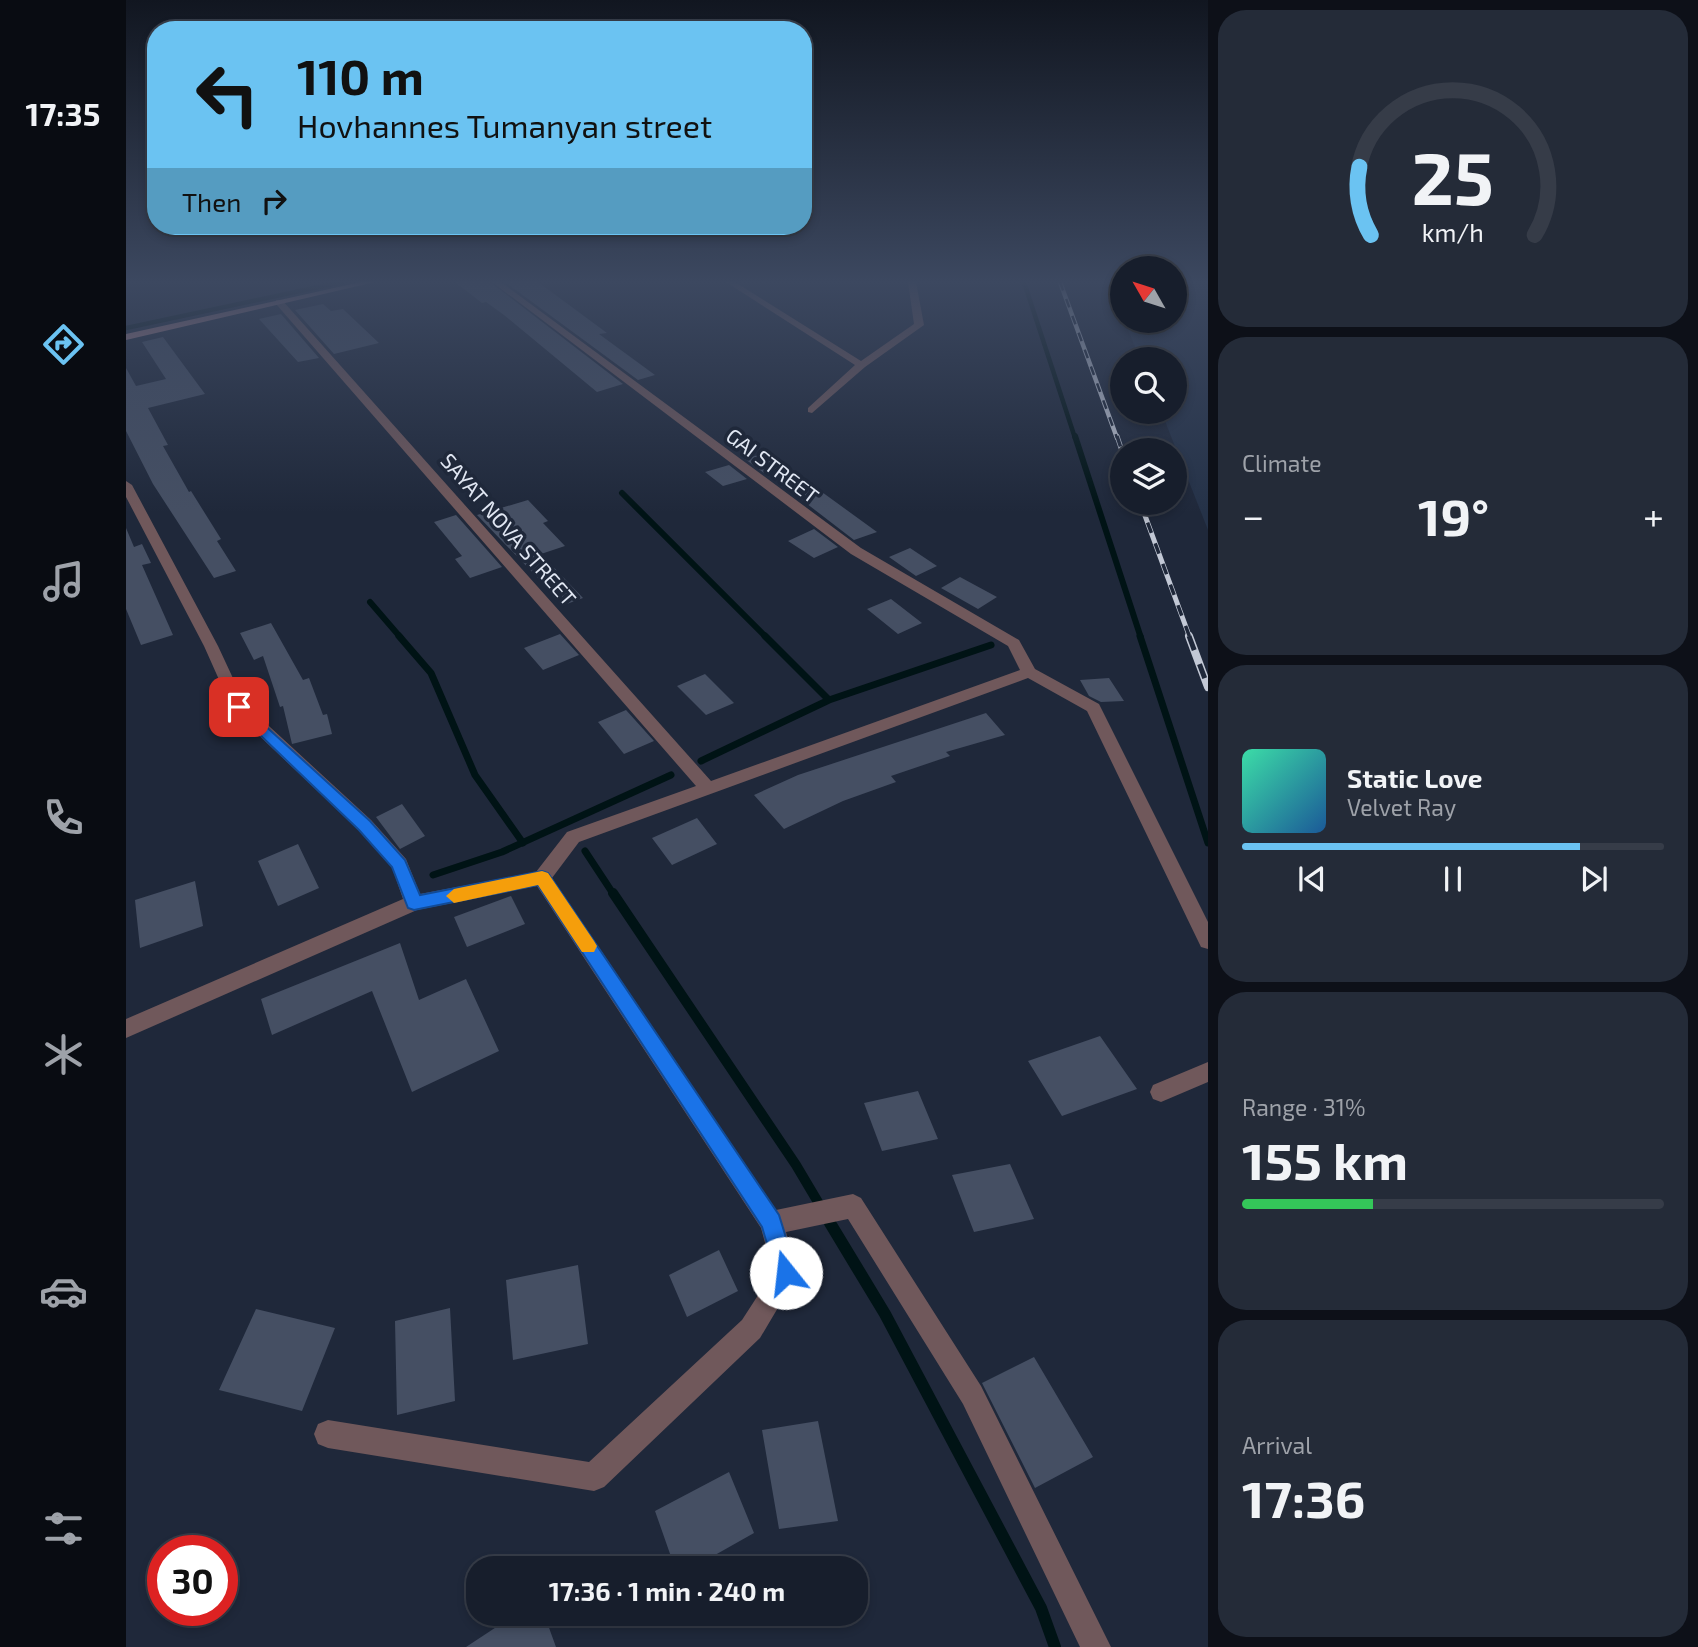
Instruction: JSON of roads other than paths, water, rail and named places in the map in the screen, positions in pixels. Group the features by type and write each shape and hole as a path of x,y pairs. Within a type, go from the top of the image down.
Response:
{"street":[{"name":"SAYAT NOVA STREET","path":"329,359 706,786"},
{"name":"GAI STREET","path":"599,359 856,551 1014,643 1029,672"},
{"path":"851,359 861,365"},
{"path":"812,410 870,359"},
{"path":"126,485 211,646 239,707 365,825 400,864 414,903"},
{"path":"126,1029 414,903 542,878 573,837 706,786 1029,672 1093,708 1208,941"},
{"path":"328,1434 594,1477 751,1329 786,1273 771,1223 542,878"},
{"path":"1161,1092 1208,1072"},
{"path":"771,1223 853,1206 972,1395 1096,1647"}],"waterway":[{"path":"1049,359 1075,438"},
{"path":"1075,436 1141,638"},
{"path":"622,493 829,700"},
{"path":"370,602 401,638"},
{"path":"399,636 431,673 475,775 523,843"},
{"path":"1140,636 1208,843"},
{"path":"829,700 991,645"},
{"path":"701,761 829,700"},
{"path":"523,843 671,775"},
{"path":"433,875 523,843"},
{"path":"585,851 614,895"},
{"path":"613,893 796,1165 831,1224"},
{"path":"830,1223 885,1314 1041,1608 1055,1647"}],"railway":[{"path":"1088,359 1117,438"},
{"path":"1145,515 1190,638"},
{"path":"1189,636 1208,687"}]}
